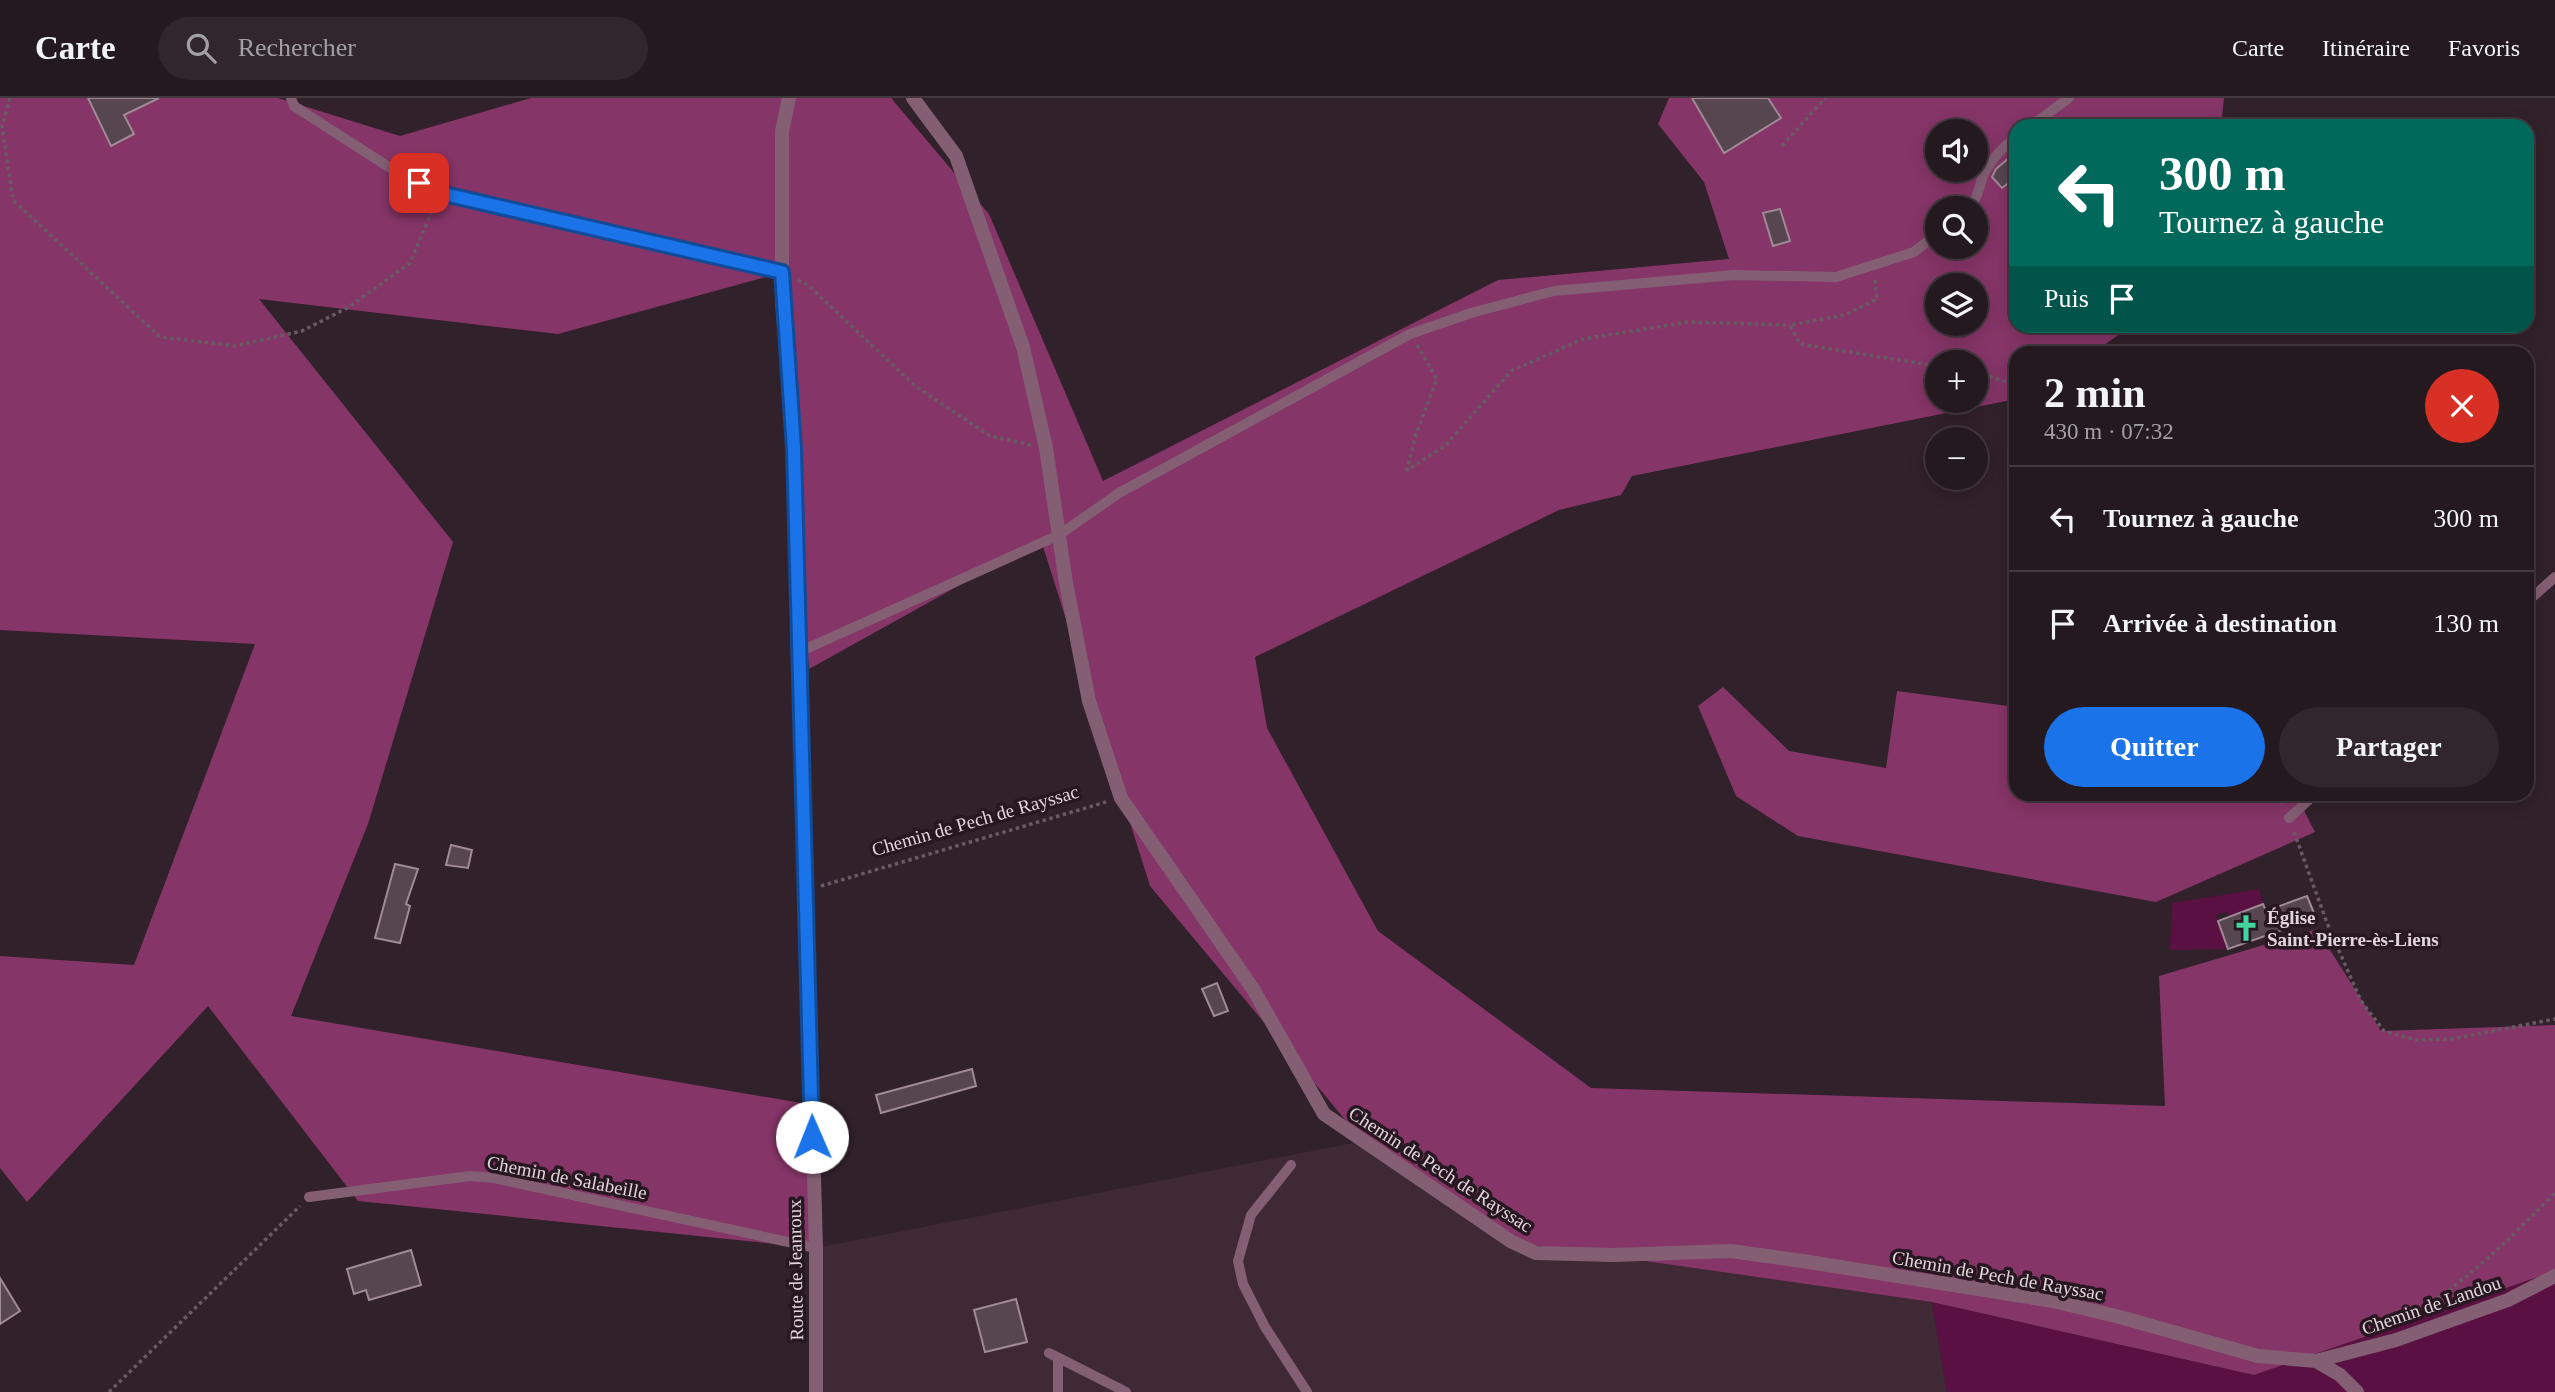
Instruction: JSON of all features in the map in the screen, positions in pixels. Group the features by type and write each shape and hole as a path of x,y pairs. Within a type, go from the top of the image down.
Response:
{"street":[{"name":"Route de Jeanroux","path":"789,98 782,131 782,272 794,449 816,1248 816,1392"},
{"path":"913,98 956,156 1023,347 1046,448 1089,701 1121,798"},
{"name":"Chemin de Pech de Rayssac","path":"1121,798 1253,989 1324,1114 1512,1242 1536,1252 1614,1255 1731,1251 1810,1262 2053,1301 2258,1356 2316,1361"},
{"name":"Chemin de Landou","path":"2316,1361 2396,1340 2508,1300 2555,1276"},
{"path":"2316,1361 2340,1375 2357,1392"}],"lane":[{"path":"291,98 294,106 398,173 440,193 782,272"},
{"path":"2040,119 2068,98"},
{"path":"1979,196 1985,173 2009,143"},
{"path":"799,652 1059,535 1119,493 1410,334 1471,313 1554,291 1734,275 1836,277 1914,252 1925,243"},
{"path":"2534,596 2555,577"},
{"path":"2289,818 2307,801"},
{"path":"1291,1166 1251,1215 1238,1261 1243,1284 1254,1305 1307,1392"},
{"name":"Chemin de Salabeille","path":"309,1198 470,1176 494,1178 816,1248"},
{"path":"1058,1392 1053,1355 1126,1392"}],"path":[{"path":"10,98 2,126 13,200 160,337 235,346 302,331 349,307 410,262 440,193"},
{"path":"1782,146 1825,98"},
{"path":"1410,334 1437,379 1416,434 1407,470 1445,446 1511,371 1583,338 1688,322 1790,325 1845,315 1877,299 1873,265"},
{"path":"782,272 808,285 915,387 990,436 1046,448"},
{"path":"1790,325 1800,344 1925,364"},
{"path":"1988,376 2009,383"},
{"name":"Chemin de Pech de Rayssac","path":"805,890 1121,798"},
{"path":"2289,818 2328,923 2361,1000 2384,1031 2416,1040 2451,1039 2555,1018"},
{"path":"2407,1319 2451,1291 2487,1260 2555,1193"},
{"path":"109,1392 309,1198"}],"shaded area":[{"path":"0,98 278,98 400,136 531,98 891,98 989,214 1103,481 1498,280 1729,259 1704,182 1658,124 1669,98 2224,98 2222,119 2009,119 2009,333 2121,333 2103,346 2009,346 2009,400 1988,405 1988,350 1925,350 1925,413 1946,413 1632,476 1621,495 1559,510 1255,657 1267,728 1378,931 1591,1088 2165,1106 2159,976 2317,929 2381,1031 2555,1025 2555,1271 2254,1375 1932,1302 1512,1242 1363,1141 1150,886 1041,540 809,669 780,273 558,334 259,299 453,542 368,824 291,1016 819,1106 816,1248 358,1201 208,1006 27,1202 0,1168 0,956 134,965 255,644 0,630"},
{"path":"1723,687 1789,751 1886,768 1897,691 2009,706 2009,801 2299,801 2315,832 2156,902 1798,836 1736,796 1698,706"},
{"path":"2259,889 2263,904 2246,911 2231,924 2227,912 2216,915 2228,949 2170,950 2172,903"},
{"path":"1363,1141 1512,1242 1932,1302 1947,1392 816,1392 816,1248"},
{"path":"2555,1271 2555,1392 1947,1392 1932,1302 2254,1375"}],"building":[{"path":"88,98 159,98 124,115 134,134 111,146"},
{"path":"1692,98 1768,98 1781,118 1724,153"},
{"path":"2009,158 2009,182 2002,188 1992,177 1996,169"},
{"path":"1780,209 1790,241 1773,246 1763,213"},
{"path":"451,845 472,850 468,868 446,865"},
{"path":"395,864 418,869 406,904 410,906 400,943 375,938"},
{"path":"2307,896 2316,918 2228,949 2218,921 2263,904 2266,911"},
{"path":"1217,983 1228,1011 1214,1016 1202,989"},
{"path":"972,1069 976,1086 881,1113 876,1095"},
{"path":"411,1250 421,1285 369,1300 366,1290 354,1294 347,1269"},
{"path":"0,1278 20,1311 0,1324"},
{"path":"1016,1299 1027,1342 985,1352 974,1310"}],"place":[{"name":"Église Saint-Pierre-ès-Liens","path":"2246,928"}],"route":[{"path":"419,183 440,193 782,272 794,449 812,1137"}]}
